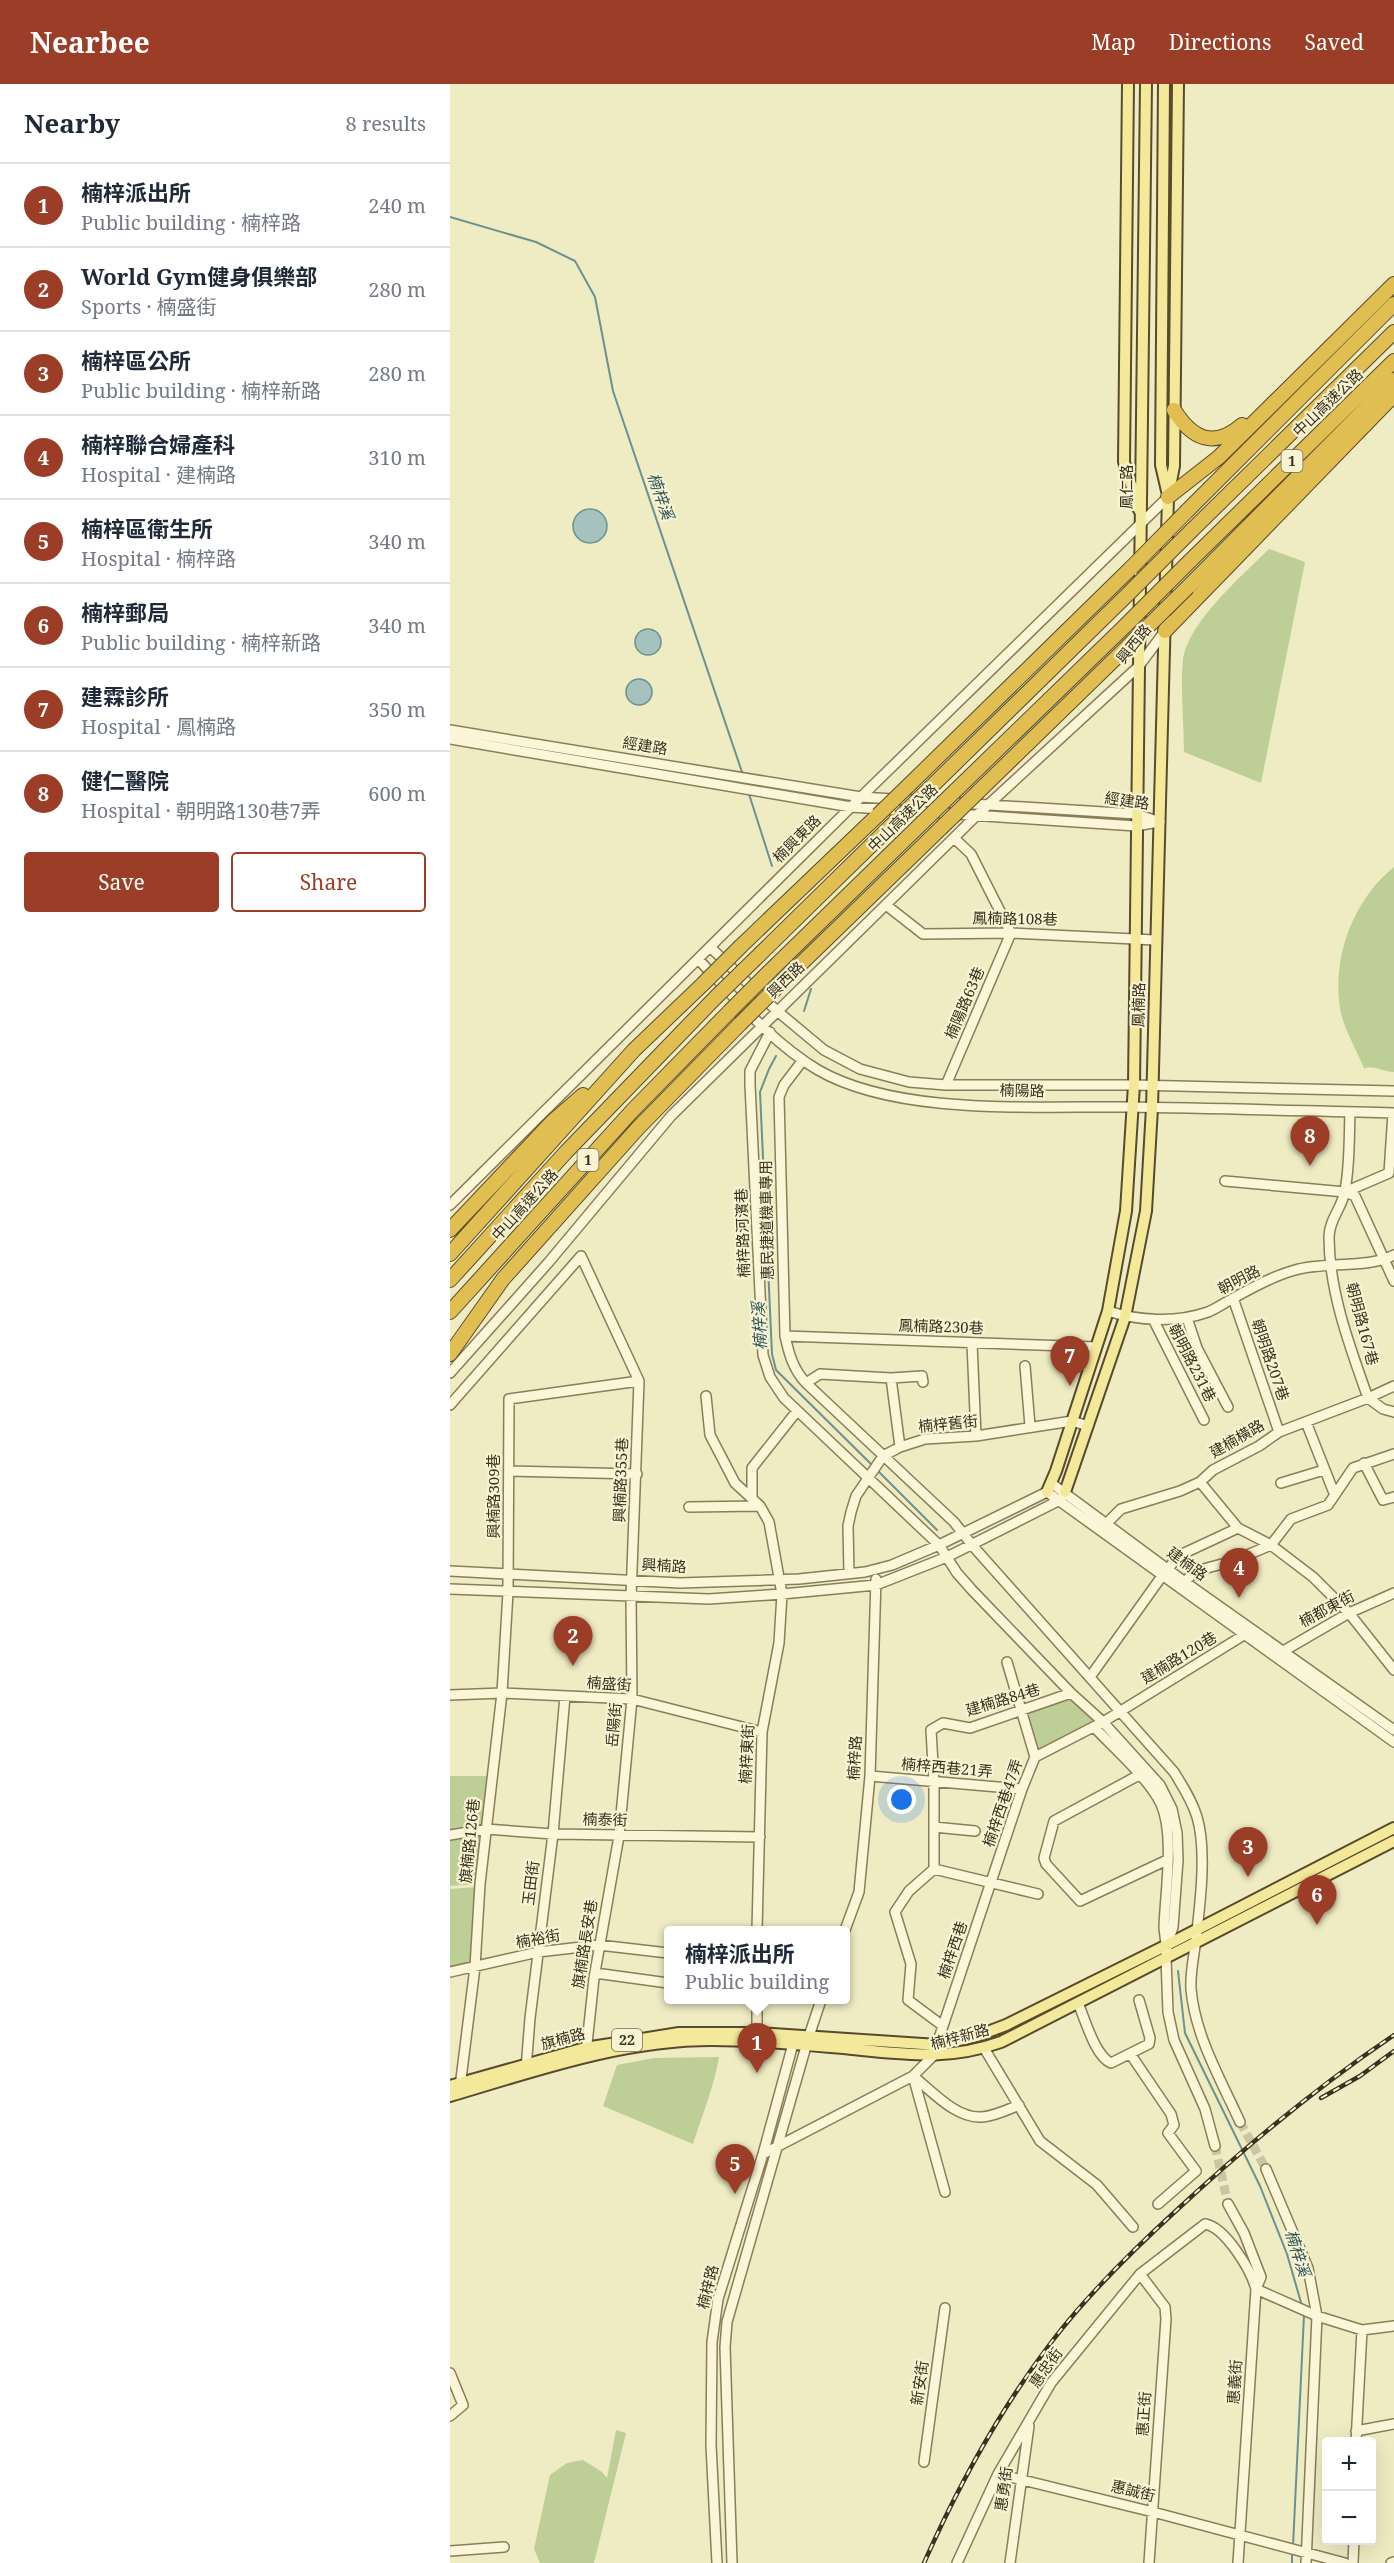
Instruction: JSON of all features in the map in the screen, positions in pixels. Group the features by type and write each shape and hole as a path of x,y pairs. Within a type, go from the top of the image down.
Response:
{"highway":[{"path":"1168,497 1219,457 1394,284"},
{"path":"450,1230 552,1122 634,1050 908,786 1131,568 1317,378 1394,304"},
{"name":"中山高速公路","path":"450,1280 567,1152 715,998 1394,332"},
{"name":"中山高速公路","path":"450,1312 632,1111 729,1012 1394,361"},
{"path":"1174,410 1190,432 1205,438 1228,435 1309,370"},
{"path":"450,1354 503,1279 638,1128 779,985 1124,650 1394,380"},
{"path":"1165,631 1394,395"},
{"path":"450,1254 634,1050"}],"main road":[{"name":"鳳仁路","path":"1128,84 1124,462 1142,522"},
{"name":"鳳仁路","path":"1142,522 1146,84"},
{"path":"1164,84 1161,465 1168,497"},
{"path":"1168,497 1174,466 1178,84"},
{"name":"鳳楠路","path":"1062,1496 1125,1317 1146,1211 1152,1108 1168,497"},
{"name":"鳳楠路","path":"1049,1487 1108,1311 1126,1210 1134,1085 1136,814 1142,522"},
{"name":"22","path":"1168,1951 1394,1828"},
{"name":"22","path":"1192,1938 1394,1841"},
{"name":"楠梓新路","path":"933,2056 984,2048 1078,2003 1168,1951"},
{"name":"楠梓新路","path":"938,2045 979,2035 1006,2025 1168,1951"},
{"name":"旗楠路","path":"455,2089 585,2052 679,2033 757,2033 933,2056"},
{"name":"旗楠路","path":"585,2052 657,2043 711,2040 793,2044 808,2040 938,2045"}],"street":[{"name":"楠興東路","path":"450,1205 861,797 1168,497"},
{"name":"興西路","path":"450,1373 548,1263 671,1116 776,1010 976,816 1139,666 1165,631"},
{"name":"經建路","path":"450,730 769,780 861,797 1136,814 1160,822"},
{"name":"經建路","path":"450,739 851,807 1136,826 1160,822"},
{"path":"954,838 971,854 1011,933"},
{"name":"鳳楠路108巷","path":"886,905 923,934 1011,933 1135,937 1155,940"},
{"name":"楠陽路63巷","path":"946,1085 1011,933"},
{"name":"楠陽路","path":"710,947 776,1010 824,1050 848,1063 879,1075 909,1082 946,1085 1152,1085 1394,1091"},
{"name":"楠陽路","path":"698,959 761,1025 803,1060 841,1080 905,1099 979,1105 1393,1113"},
{"name":"楠梓路河濱巷","path":"770,1032 750,1071 763,1355 770,1377 784,1398 797,1411 939,1545 965,1581 1098,1724"},
{"name":"惠民捷道機車專用","path":"803,1060 784,1084 779,1097 785,1336 796,1372 882,1458 954,1522 1174,1772 1189,1796 1198,1819 1201,1891 1192,1938 1193,2006 1200,2031 1240,2122"},
{"path":"1345,1192 1350,1112"},
{"path":"1345,1192 1388,1175 1393,1113"},
{"path":"1225,1181 1345,1192 1357,1199 1394,1281"},
{"name":"朝明路167巷","path":"1345,1192 1331,1223 1330,1264 1347,1339 1368,1398"},
{"name":"朝明路","path":"1108,1311 1125,1317 1187,1318 1209,1312 1233,1298 1294,1270 1330,1264 1384,1261 1394,1255"},
{"path":"450,1405 581,1256 639,1381"},
{"name":"朝明路207巷","path":"1233,1298 1279,1432"},
{"path":"1187,1318 1197,1348 1228,1407"},
{"name":"朝明路231巷","path":"1153,1319 1204,1420"},
{"name":"鳳楠路230巷","path":"785,1336 1096,1347"},
{"path":"972,1343 976,1436"},
{"path":"1025,1366 1030,1426"},
{"path":"806,1383 820,1374 891,1378 922,1376 923,1382"},
{"path":"891,1378 900,1447"},
{"name":"興楠路309巷","path":"508,1592 509,1399 639,1381"},
{"name":"興楠路355巷","path":"632,1580 639,1381"},
{"path":"1394,1386 1368,1398 1383,1409 1394,1412"},
{"path":"706,1396 710,1435 735,1483 760,1506"},
{"name":"建楠橫路","path":"1103,1527 1121,1509 1180,1491 1200,1482 1213,1470 1259,1446 1279,1432 1368,1398"},
{"path":"752,1498 752,1468 797,1411"},
{"path":"1072,1421 1088,1426"},
{"name":"楠梓舊街","path":"849,1573 848,1526 851,1512 856,1496 882,1458 900,1447 925,1439 976,1436 1072,1421"},
{"path":"1306,1422 1334,1493"},
{"path":"1182,1584 1196,1571 1233,1561 1271,1545 1291,1520 1328,1504 1353,1468 1394,1454"},
{"path":"1364,1463 1383,1500 1394,1497"},
{"path":"1281,1483 1324,1470"},
{"path":"509,1471 637,1474"},
{"path":"1200,1482 1238,1528 1271,1545 1313,1577 1349,1613 1392,1665"},
{"path":"876,1570 939,1545 1049,1487"},
{"name":"建楠路","path":"1049,1487 1248,1633 1394,1730"},
{"path":"876,1585 947,1557 1062,1496"},
{"path":"688,1507 760,1506"},
{"name":"楠梓東街","path":"758,1926 762,1732 779,1643 782,1594 769,1522 760,1506"},
{"path":"1090,1677 1178,1556 1238,1528"},
{"name":"興楠路","path":"450,1571 680,1583 778,1580 876,1570"},
{"name":"楠梓路","path":"846,1926 859,1892 870,1776 876,1570"},
{"name":"岳陽街","path":"619,1836 632,1699 632,1580"},
{"name":"興楠路","path":"450,1589 709,1599 876,1585"},
{"name":"旗楠路126巷","path":"455,2089 475,1967 486,1829 502,1693 508,1592"},
{"name":"楠都東街","path":"1279,1654 1349,1613 1394,1593"},
{"name":"建楠路120巷","path":"1121,1711 1248,1633"},
{"name":"建楠路","path":"1279,1654 1394,1742"},
{"path":"1007,1662 1035,1757"},
{"name":"楠盛街","path":"450,1695 502,1693 632,1699 762,1732"},
{"name":"建楠路84巷","path":"934,1782 931,1730 943,1723 970,1728 1022,1712 1071,1693"},
{"name":"玉田街","path":"526,2070 553,1834 565,1696"},
{"name":"楠梓西巷47弄","path":"991,1883 1035,1757 1121,1711"},
{"path":"1098,1724 1161,1803 1168,1829 1164,1928 1168,1951 1168,2012 1174,2040 1205,2109 1215,2146"},
{"path":"1098,1724 1160,1785 1172,1809 1177,1833 1178,1860 1173,1926 1168,1951"},
{"path":"1139,1775 1054,1821 1044,1858 1046,1864 1080,1901 1167,1860"},
{"name":"楠梓西巷21弄","path":"870,1776 1022,1789"},
{"path":"934,1782 934,1869 909,1891 895,1912 911,1964 908,2000 943,2026"},
{"path":"934,1827 975,1831"},
{"name":"楠泰街","path":"450,1835 486,1829 619,1836 760,1837"},
{"name":"旗楠路長安巷","path":"585,2052 599,1945 619,1836"},
{"path":"934,1869 1038,1894"},
{"name":"楠梓西巷","path":"933,2056 991,1883"},
{"name":"楠裕街","path":"450,1972 538,1952 599,1945 664,1952"},
{"path":"595,1973 664,1982"},
{"path":"1078,2003 1104,2060 1111,2063 1144,2049 1149,2044 1150,2038 1139,2000"},
{"path":"757,2004 757,2033"},
{"name":"楠梓路","path":"732,2563 725,2348 727,2322 820,2004"},
{"name":"楠梓路","path":"717,2563 711,2445 712,2342 718,2299 763,2154 793,2044"},
{"path":"984,2048 1040,2141 1097,2185 1132,2227"},
{"path":"1131,2055 1171,2114 1174,2125 1168,2133 1196,2171 1158,2204"},
{"name":"楠梓新路","path":"763,2154 913,2076 933,2056"},
{"path":"913,2076 958,2111 972,2117 989,2116 1019,2105"},
{"path":"913,2076 945,2192"},
{"path":"1266,2169 1280,2197 1308,2268 1317,2316 1306,2559"},
{"name":"惠義街","path":"1228,2204 1244,2233 1261,2277 1256,2289 1238,2563"},
{"name":"惠忠街","path":"957,2563 998,2474 1052,2383 1140,2274 1204,2224 1212,2225 1221,2231 1253,2278 1256,2289"},
{"name":"惠正街","path":"1140,2274 1165,2307 1166,2319 1149,2563"},
{"path":"1256,2289 1317,2316 1362,2330 1394,2326"},
{"name":"新安街","path":"924,2462 945,2308"},
{"path":"1356,2437 1362,2330"},
{"path":"450,2373 463,2406 450,2416"},
{"name":"惠勇街","path":"1010,2563 1030,2420"},
{"path":"1356,2431 1394,2424"},
{"name":"惠誠街","path":"998,2474 1259,2540 1306,2559 1345,2563"},
{"path":"1353,2563 1354,2545"},
{"path":"450,2551 504,2547"}],"green space":[{"path":"1269,549 1305,562 1261,783 1184,752 1182,671 1187,645 1195,630 1218,600"},
{"path":"1394,867 1394,1072 1372,1067 1364,1068 1344,1022 1338,988 1343,949 1357,912 1380,880"},
{"path":"1070,1697 1096,1724 1036,1752 1025,1714"},
{"path":"450,1776 490,1776 484,1825 450,1830"},
{"path":"486,1829 480,1884 450,1886 450,1836"},
{"path":"477,1887 473,1965 450,1970 450,1889"},
{"path":"719,2057 693,2144 603,2106 617,2065 654,2058"},
{"path":"616,2430 626,2433 594,2563 540,2563 534,2549 550,2475 567,2463 583,2460 607,2478"}],"water":[{"path":"590,509 602,514 607,526 602,538 590,543 578,538 573,526 578,514"},
{"path":"648,629 657,633 661,642 657,651 648,655 639,651 635,642 639,633"},
{"path":"639,679 648,683 652,692 648,701 639,705 630,701 626,692 630,683"}],"waterway":[{"name":"楠梓溪","path":"450,217 536,242 575,261 595,297 613,391 743,775"},
{"name":"楠梓溪","path":"748,791 772,866"},
{"name":"楠梓溪","path":"804,1011 811,989"},
{"name":"楠梓溪","path":"776,1056 760,1092 772,1354 776,1370 872,1465"},
{"name":"楠梓溪","path":"876,1469 937,1530"},
{"name":"楠梓溪","path":"1178,1971 1185,2033 1260,2186 1287,2254 1302,2306"},
{"name":"楠梓溪","path":"1293,2546 1304,2315"},
{"name":"楠梓溪","path":"1292,2552 1292,2563"}],"tunnel":[{"path":"1240,2122 1266,2169"},
{"path":"1215,2146 1228,2204"}],"railway":[{"path":"924,2563 982,2447 1034,2366 1082,2305 1146,2239 1230,2162 1310,2096 1394,2035"},
{"path":"1321,2098 1360,2076 1394,2051"}],"place":[{"name":"健仁醫院","path":"1310,1166"},
{"name":"建霖診所","path":"1070,1386"},
{"name":"楠梓聯合婦產科","path":"1239,1598"},
{"name":"World Gym健身俱樂部","path":"573,1666"},
{"name":"楠梓區公所","path":"1248,1877"},
{"name":"楠梓郵局","path":"1317,1925"},
{"name":"楠梓派出所","path":"757,2073"},
{"name":"楠梓區衛生所","path":"735,2194"}]}
